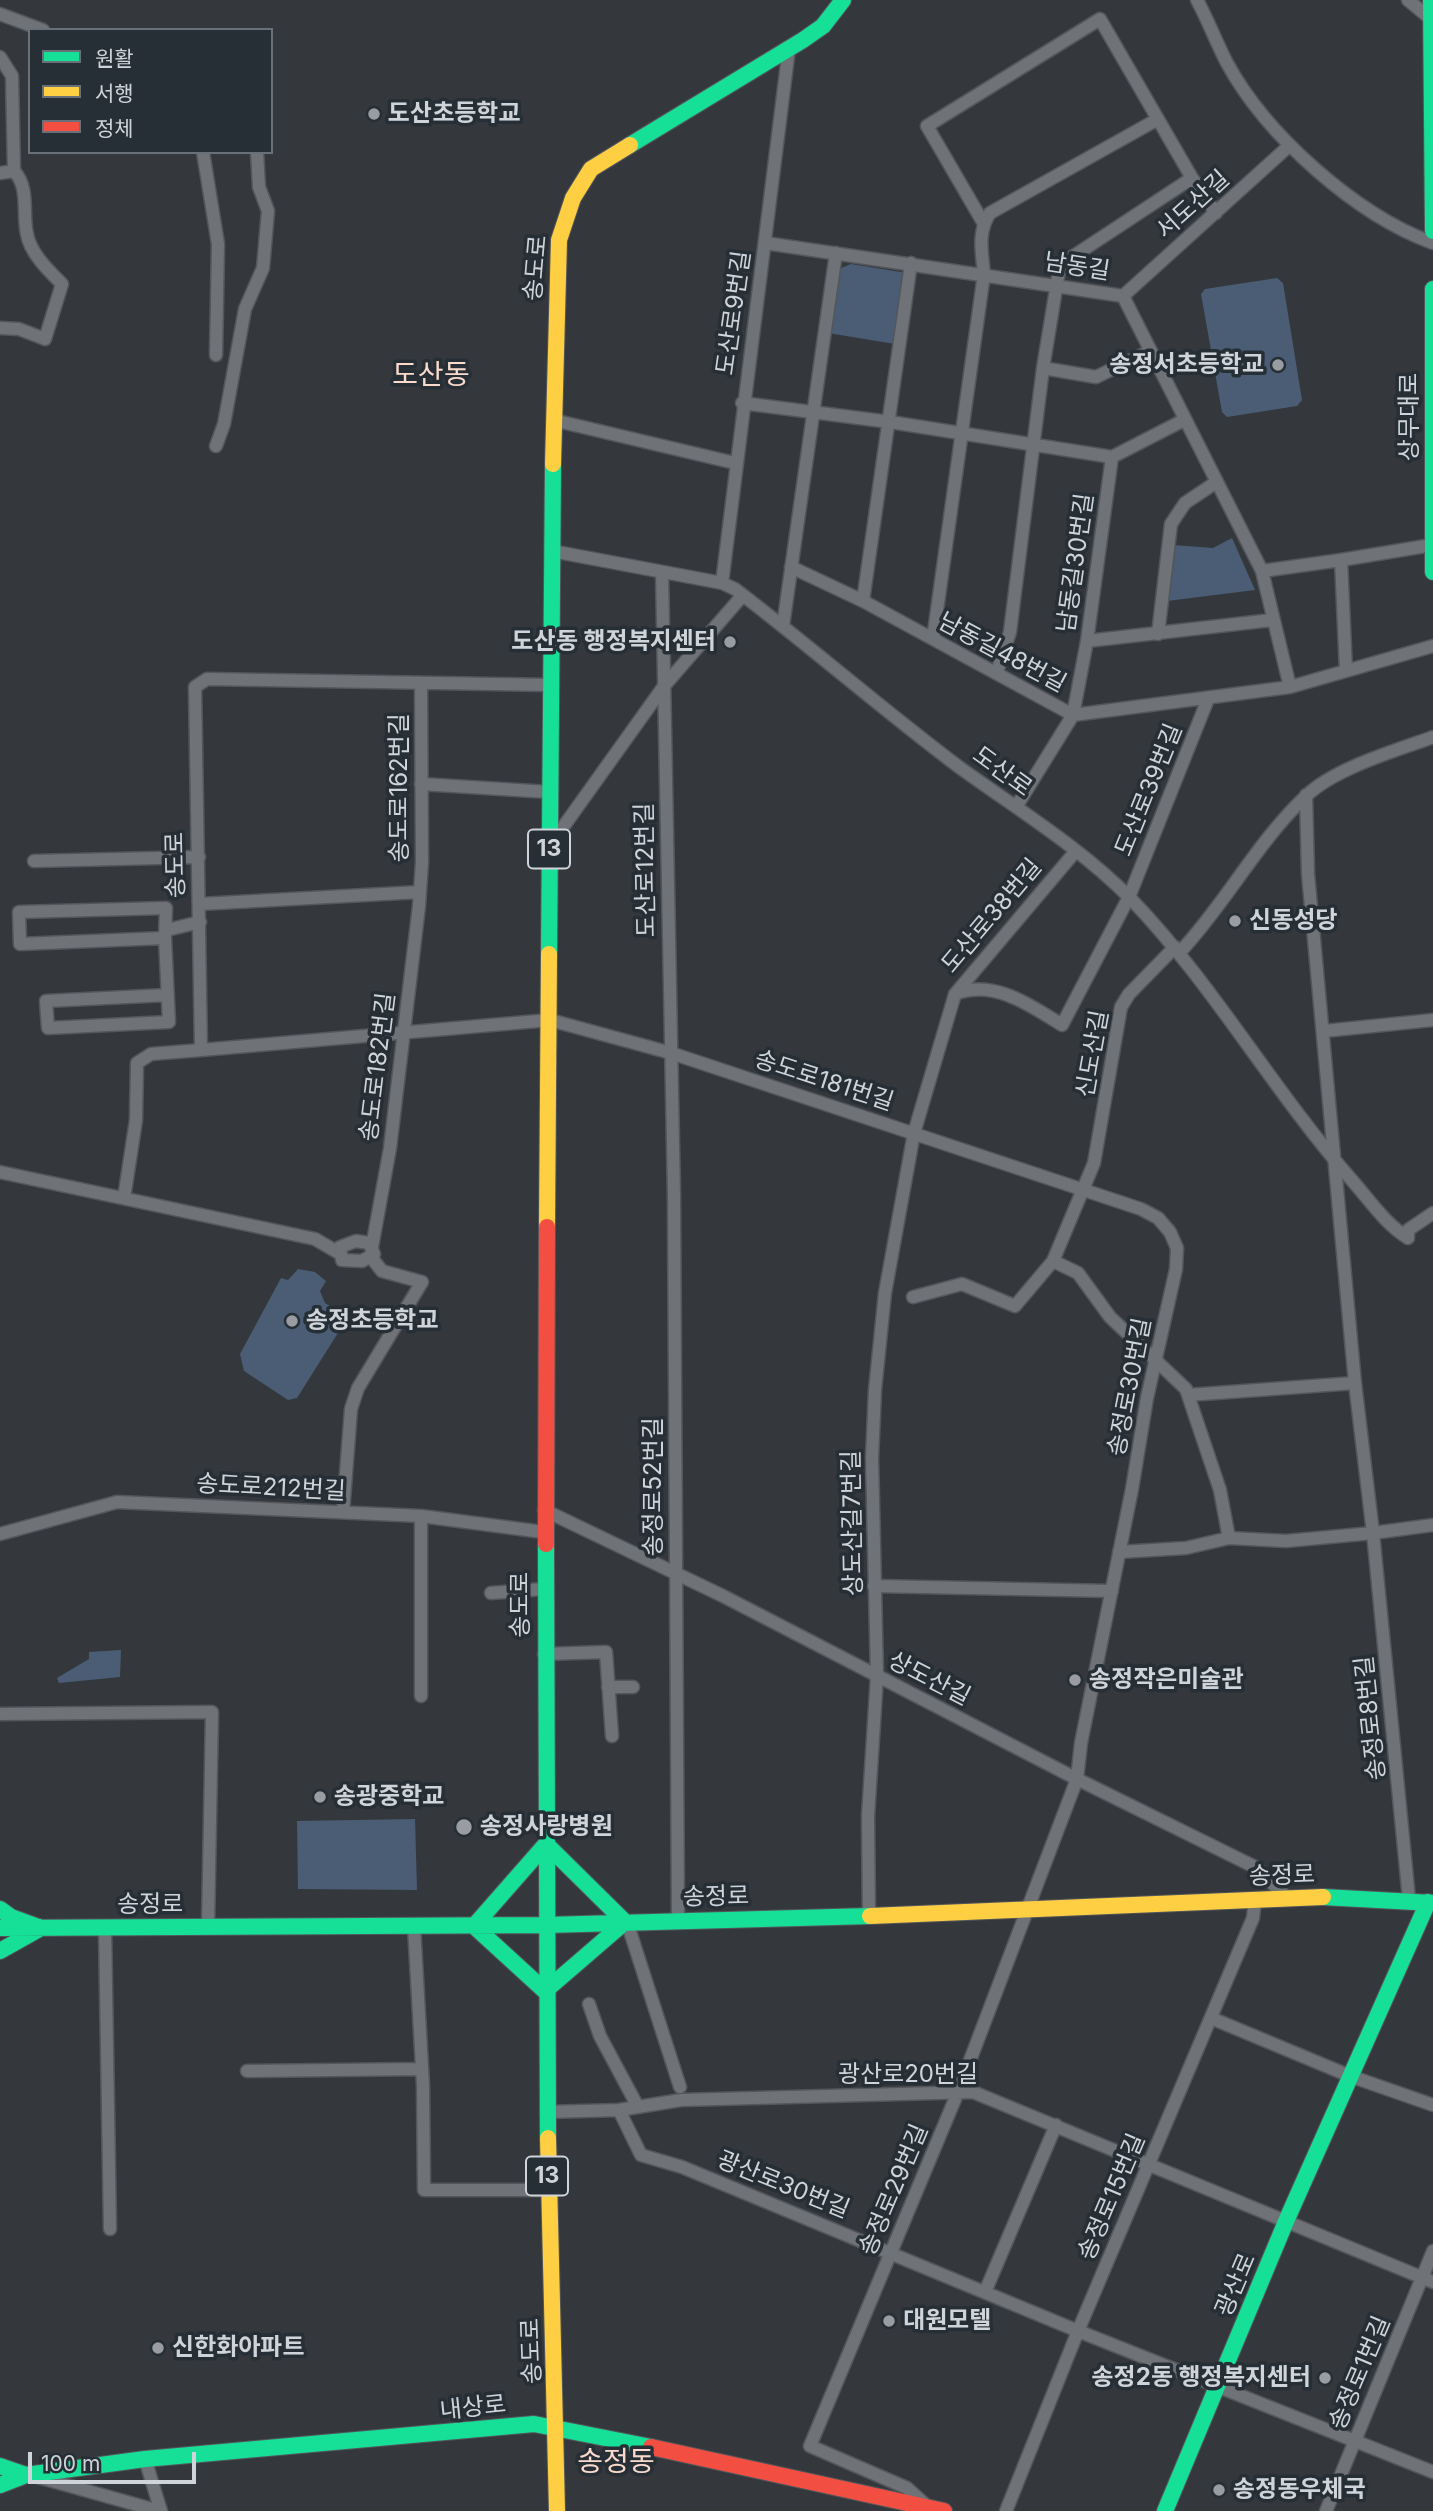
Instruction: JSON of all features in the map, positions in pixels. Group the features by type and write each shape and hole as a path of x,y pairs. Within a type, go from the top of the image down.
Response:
{"main road":[{"name":"송도로","path":"557,2511 558,2427 548,2190 544,1654 550,1020 549,792 556,252 566,207 575,188 591,169 823,26 843,0"},
{"path":"1431,0 1433,231"},
{"name":"상무대로","path":"1433,289 1433,572"},
{"path":"546,1844 626,1922 545,1991 474,1926 546,1844"},
{"name":"송정로","path":"0,1928 546,1925 869,1917 1287,1898 1409,1899 1431,1902"},
{"name":"광산로","path":"1165,2511 1287,2219 1431,1902"},
{"path":"0,1909 11,1917 41,1928"},
{"path":"0,1951 41,1928"},
{"name":"내상로","path":"0,2466 26,2474 145,2459 534,2424 936,2509"},
{"path":"0,2485 26,2474"}],"street":[{"path":"1197,0 1235,75 1267,120 1290,145 1308,162 1401,231 1433,243"},
{"path":"1408,0 1431,19"},
{"path":"0,14 38,28"},
{"path":"984,224 927,125 1100,19 1192,178 1216,213"},
{"name":"도산로9번길","path":"722,583 789,48"},
{"path":"0,57 12,76 14,171 23,180 27,237 46,268 62,284 45,340 19,329 0,328"},
{"path":"933,639 984,274 981,243 984,224 990,213 1158,119"},
{"name":"서도산길","path":"1123,296 1290,145"},
{"path":"203,154 218,243 216,355"},
{"path":"216,446 224,424 245,309 263,268 268,211 259,187 257,154"},
{"path":"0,173 14,171"},
{"path":"997,672 1010,632 1043,368 1060,265 1192,178"},
{"name":"남동길","path":"765,243 1123,296 1262,572 1290,687"},
{"path":"783,626 836,253"},
{"path":"863,601 911,263"},
{"path":"1043,368 1096,377 1150,351"},
{"path":"743,403 890,422 1112,457 1184,420"},
{"path":"553,420 735,463"},
{"name":"남동길30번길","path":"1073,715 1087,641 1112,457"},
{"path":"1158,634 1171,524 1185,503 1215,483"},
{"path":"1262,572 1432,545"},
{"name":"도산로","path":"552,551 722,583 743,595 959,766 1075,852 1129,897 1178,949 1234,1030 1335,1161 1395,1230 1408,1238 1408,1230 1433,1213"},
{"path":"1341,560 1346,671 1433,646"},
{"name":"남동길48번길","path":"791,567 863,601 1073,715 1290,687 1346,671"},
{"name":"도산로12번길","path":"662,572 671,1054"},
{"path":"549,847 664,687 743,595"},
{"path":"1087,641 1272,620"},
{"name":"송도로","path":"201,1050 195,687 207,679 550,685"},
{"name":"송도로162번길","path":"420,892 421,684"},
{"name":"도산로39번길","path":"955,994 976,988 1004,993 1062,1025 1129,897 1208,699"},
{"path":"1016,807 1073,715"},
{"name":"신도산길","path":"1084,1187 1099,1142 1121,1007 1129,994 1196,935 1252,857 1306,795 1338,775 1433,737"},
{"path":"421,784 549,792"},
{"path":"1306,795 1308,874 1335,1161"},
{"name":"도산로38번길","path":"914,1133 955,994 1075,852"},
{"path":"34,861 199,857"},
{"path":"200,904 420,892"},
{"name":"송도로182번길","path":"372,1252 388,1161 420,892"},
{"path":"167,995 46,1001 48,1028 169,1022 167,995 166,933 166,908 19,912 20,944 166,933 171,929 200,922"},
{"path":"124,1198 135,1131 137,1063 151,1054 550,1020"},
{"name":"송도로181번길","path":"550,1020 671,1054 1084,1187 1141,1209 1158,1218 1170,1232"},
{"path":"1324,1031 1433,1020"},
{"name":"송정로52번길","path":"671,1054 678,1920"},
{"name":"상도산길7번길","path":"869,1917 868,1816 877,1676 872,1458 876,1366 885,1293 914,1133"},
{"name":"송정로8번길","path":"1335,1161 1355,1384 1373,1532 1409,1899"},
{"path":"0,1172 314,1239 339,1253"},
{"path":"913,1297 962,1284 1015,1306 1054,1261 1084,1187"},
{"name":"송정로30번길","path":"1029,1910 1077,1779 1178,1257 1170,1232"},
{"path":"343,1512 351,1409 358,1388 422,1282 382,1271 372,1252 363,1241 340,1247 339,1253 342,1260 351,1263 372,1252"},
{"path":"1054,1261 1078,1273 1096,1301 1156,1363 1176,1377 1188,1395 1220,1490 1229,1538"},
{"path":"1188,1395 1355,1384"},
{"name":"송도로212번길","path":"0,1534 117,1503 421,1516 544,1532"},
{"name":"상도산길","path":"544,1510 675,1573 1257,1868 1287,1898"},
{"path":"421,1516 421,1696"},
{"path":"1119,1552 1186,1548 1229,1538 1286,1541 1433,1525"},
{"path":"874,1586 1112,1591"},
{"path":"491,1593 544,1589"},
{"path":"544,1654 606,1652 612,1736"},
{"path":"608,1688 633,1687"},
{"path":"0,1714 212,1712 208,1927"},
{"name":"송정로15번길","path":"1006,2511 1078,2331 1253,1918 1255,1900"},
{"name":"송정로29번길","path":"936,2509 907,2488 810,2446 958,2092 1029,1910"},
{"path":"626,1922 680,2087"},
{"path":"414,1926 422,2069 424,2190 548,2190"},
{"path":"105,1928 110,2229"},
{"path":"589,2004 600,2036 638,2107"},
{"path":"1211,2018 1350,2076 1433,2105"},
{"path":"247,2071 422,2069"},
{"name":"광산로20번길","path":"547,2112 619,2110 681,2101 958,2092 988,2096 1428,2279"},
{"name":"광산로30번길","path":"619,2110 641,2155 682,2167 891,2251 1217,2388 1433,2472"},
{"path":"985,2292 1056,2125"},
{"name":"송정로1번길","path":"1326,2511 1354,2441 1428,2279 1433,2251"},
{"path":"145,2459 160,2511"},
{"path":"26,2474 85,2488 160,2511"}],"shaded area":[{"path":"851,264 907,273 895,344 828,333 839,269"},
{"path":"1277,278 1283,283 1302,400 1297,406 1227,417 1222,412 1201,294 1205,289"},
{"path":"1232,538 1255,590 1167,601 1172,545 1213,548"},
{"path":"298,1269 315,1272 326,1281 320,1291 325,1303 348,1317 297,1398 288,1400 244,1371 240,1354 281,1278 288,1280"},
{"path":"121,1650 120,1677 59,1683 57,1678 89,1659 89,1652"},
{"path":"415,1819 417,1890 298,1889 297,1821"}],"traffic: fast":[{"path":"630,145 803,40 823,26 843,0"},
{"path":"1431,0 1433,231"},
{"path":"1433,289 1433,572"},
{"path":"549,954 553,464"},
{"path":"546,1544 548,2138"},
{"path":"546,1844 625,1922 545,1991 474,1926 546,1844"},
{"path":"1323,1897 1433,1903"},
{"path":"1165,2511 1287,2219 1428,1902"},
{"path":"0,1909 11,1917 41,1928 0,1951"},
{"path":"0,1928 546,1925 870,1916"},
{"path":"0,2466 26,2475 145,2459 534,2424 651,2447"},
{"path":"0,2485 26,2475"}],"traffic: slow":[{"path":"553,464 559,240 573,198 591,169 630,145"},
{"path":"547,1227 549,954"},
{"path":"870,1916 1323,1897"},
{"path":"548,2138 557,2511"}],"traffic: jam":[{"path":"546,1544 547,1227"},
{"path":"651,2447 944,2511"}],"place":[{"name":"도산초등학교","path":"374,114"},
{"name":"송정서초등학교","path":"1278,365"},
{"name":"도산동 행정복지센터","path":"730,642"},
{"name":"신동성당","path":"1235,921"},
{"name":"송정초등학교","path":"292,1321"},
{"name":"송정작은미술관","path":"1075,1680"},
{"name":"송광중학교","path":"320,1797"},
{"name":"송정사랑병원","path":"464,1827"},
{"name":"대원모텔","path":"889,2321"},
{"name":"신한화아파트","path":"158,2348"},
{"name":"송정2동 행정복지센터","path":"1325,2378"},
{"name":"송정동우체국","path":"1219,2490"}],"district":[{"name":"도산동","path":"431,376"},
{"name":"송정동","path":"616,2463"}]}
